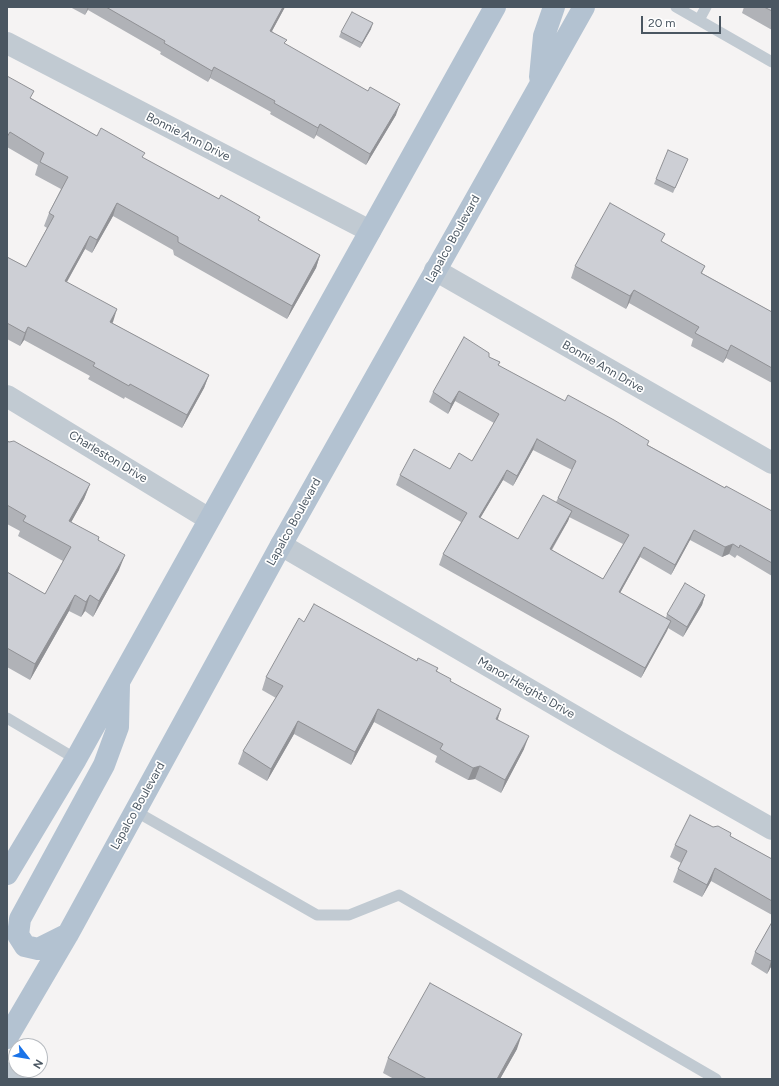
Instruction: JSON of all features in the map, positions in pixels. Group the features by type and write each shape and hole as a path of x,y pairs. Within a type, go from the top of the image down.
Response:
{"main road":[{"path":"7,874 76,759 495,7"},
{"path":"540,84 544,36 554,7"},
{"name":"Lapalco Boulevard","path":"7,1038 68,934 281,545 584,7"},
{"path":"68,934 38,949 25,946 18,935 20,919 104,765 118,728 119,681"}],"street":[{"name":"Bonnie Ann Drive","path":"7,43 370,231"},
{"name":"Bonnie Ann Drive","path":"435,270 772,463"},
{"name":"Charleston Drive","path":"7,396 209,519"},
{"name":"Manor Heights Drive","path":"281,545 772,829"},
{"path":"7,1074 16,1079"}],"lane":[{"path":"676,7 772,62"},
{"path":"699,20 706,7"},
{"path":"7,718 76,759"},
{"path":"135,811 317,914 349,915 398,895 716,1079"}],"building":[{"path":"106,7 283,7 270,31 287,40 284,43 368,91 370,87 400,104 370,154 320,124 318,128 274,103 275,101 214,67 212,71 164,43 165,41"},
{"path":"764,7 772,7 772,11"},
{"path":"352,12 373,23 362,43 341,32"},
{"path":"7,76 34,91 30,98 97,136 101,128 145,153 142,157 219,199 221,195 260,217 258,220 320,255 292,306 178,242 178,237 117,203 97,240 90,236 65,281 117,309 110,322 209,375 187,415 130,384 129,386 93,366 95,363 28,327 25,333 7,323 7,257 26,267 54,216 49,213 68,177 40,162 44,153 10,132 7,137"},
{"path":"668,150 688,159 675,188 656,179"},
{"path":"610,203 665,234 661,241 705,266 701,273 772,312 772,368 731,345 728,351 695,333 699,327 634,290 630,296 575,266"},
{"path":"464,337 489,353 489,357 500,362 498,365 565,401 568,395 649,441 647,445 725,488 726,486 772,511 772,563 740,545 739,548 733,544 725,547 694,530 675,565 644,547 619,592 671,621 645,668 443,554 467,513 400,475 414,449 450,469 459,453 472,461 499,414 459,391 451,404 433,392","holes":["537,439 576,461 558,498 629,535 603,579 550,549 572,511 543,495 518,539 479,517 507,470 517,476"]},
{"path":"7,441 14,441 90,484 69,521 99,537 98,540 125,555 99,601 90,595 86,602 75,595 35,664 7,648 7,572 45,594 71,547 23,521 26,516 7,505"},
{"path":"685,583 705,595 687,627 667,614"},
{"path":"314,604 417,661 418,658 438,668 436,671 451,679 450,681 501,709 496,719 529,736 505,780 480,766 473,768 440,749 443,744 378,709 355,752 298,721 271,769 243,751 283,686 266,677 299,618 304,622"},
{"path":"690,815 713,827 718,826 731,833 730,836 772,859 772,901 715,868 707,885 678,869 687,851 675,845"},
{"path":"772,922 772,960 771,961 755,952"},
{"path":"430,983 522,1034 497,1079 427,1079 388,1058"}]}
